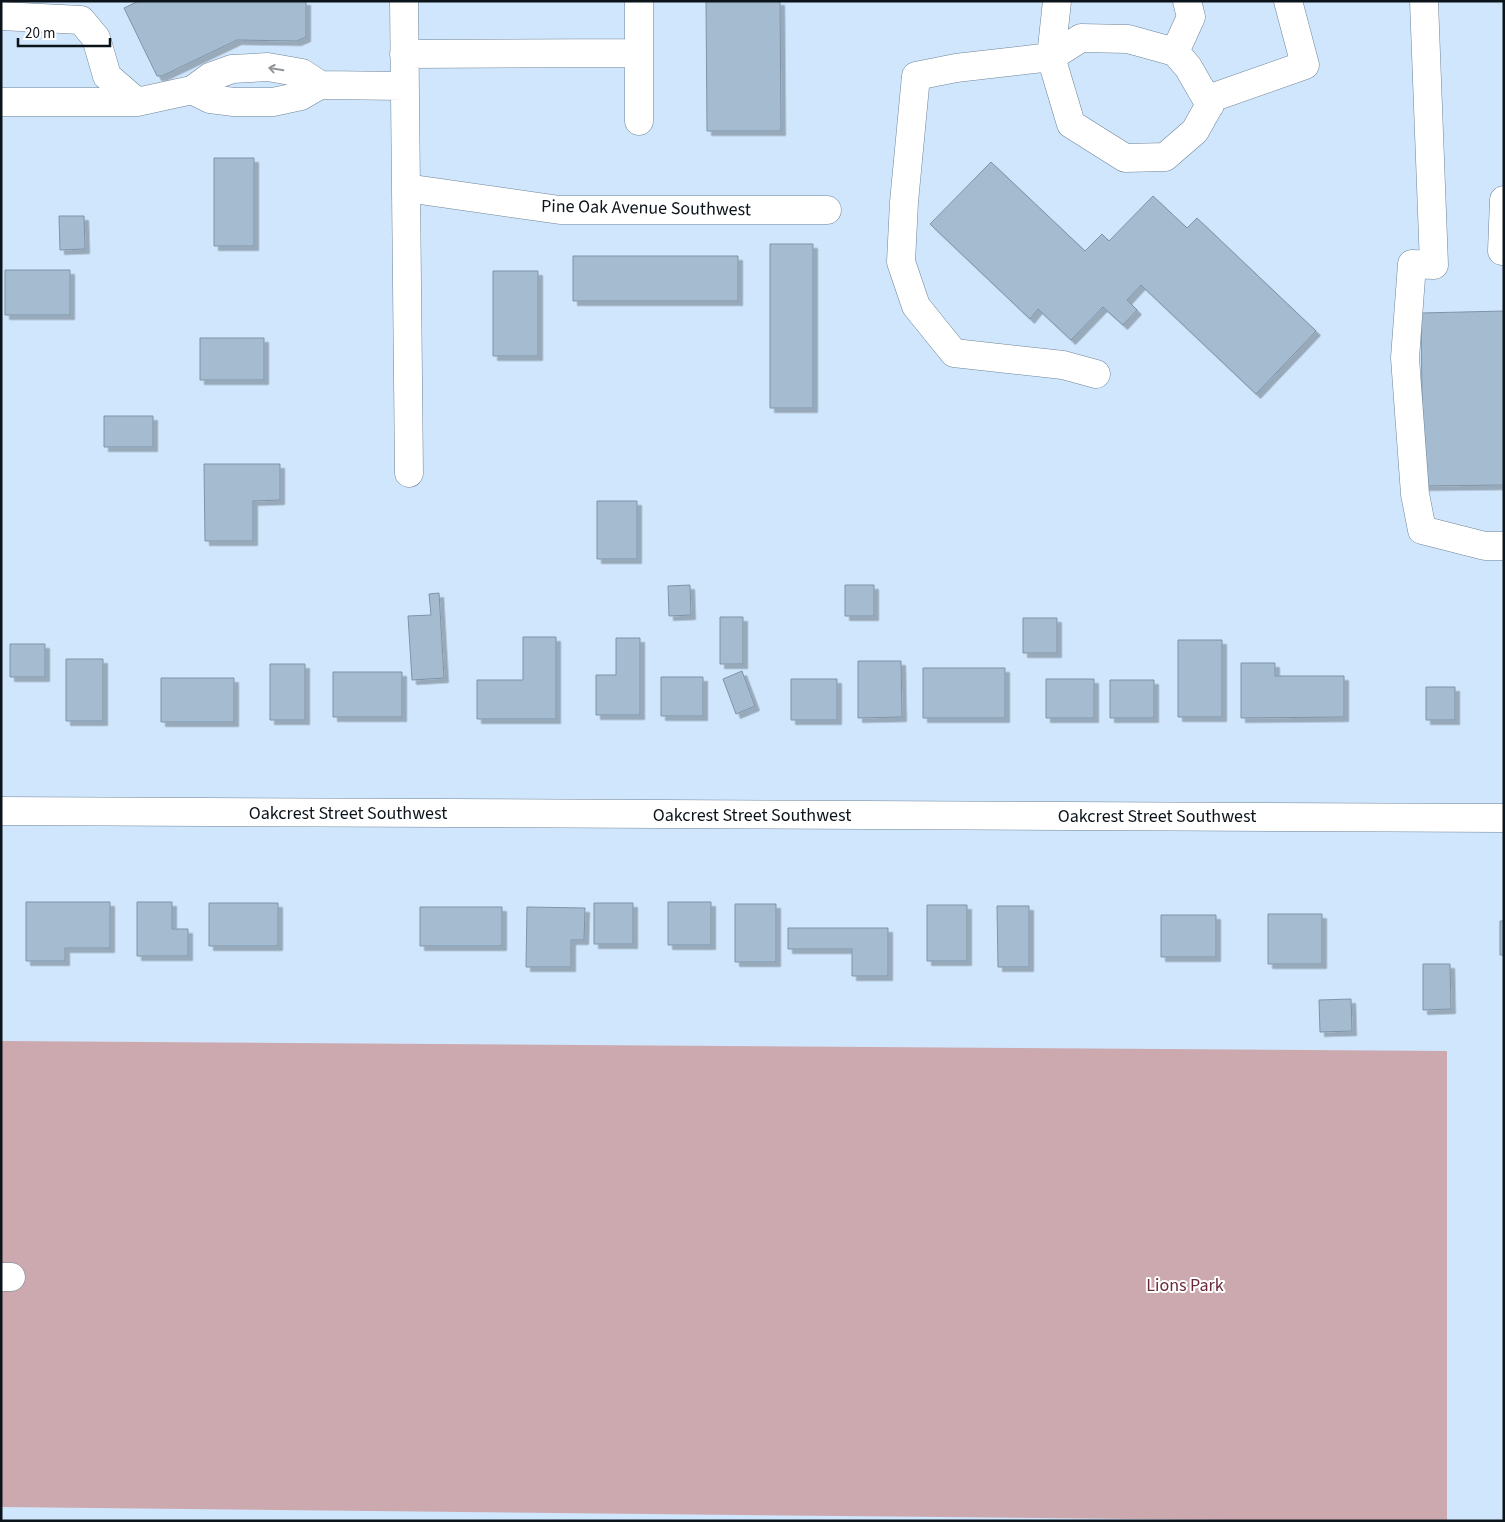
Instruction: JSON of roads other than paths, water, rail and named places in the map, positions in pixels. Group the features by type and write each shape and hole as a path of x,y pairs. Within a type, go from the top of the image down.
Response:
{"street":[{"path":"404,1 409,474"},
{"path":"638,121 640,1"},
{"path":"1058,1 1051,57 1072,124 1125,158 1165,157 1195,131 1214,97 1305,65 1288,1"},
{"path":"1175,52 1191,17 1187,1"},
{"path":"1424,1 1434,265 1412,264 1405,358 1415,494 1422,530 1485,546 1504,546"},
{"path":"1,16 81,20 96,38 107,76 137,102"},
{"path":"1096,374 1063,365 954,353 916,306 901,262 904,202 916,76 956,68 1051,57 1081,38 1128,39 1175,52 1188,67 1210,105"},
{"path":"404,54 639,53"},
{"path":"1,102 137,102 192,90 210,78 232,69 268,67 302,73 320,85 404,86"},
{"name":"Pine Oak Avenue Southwest","path":"406,188 560,210 827,210"},
{"path":"1504,200 1502,251 1504,251"},
{"name":"Oakcrest Street Southwest","path":"1,811 1504,818"}],"park label":[{"name":"Lions Park","path":"1185,1285"}]}
